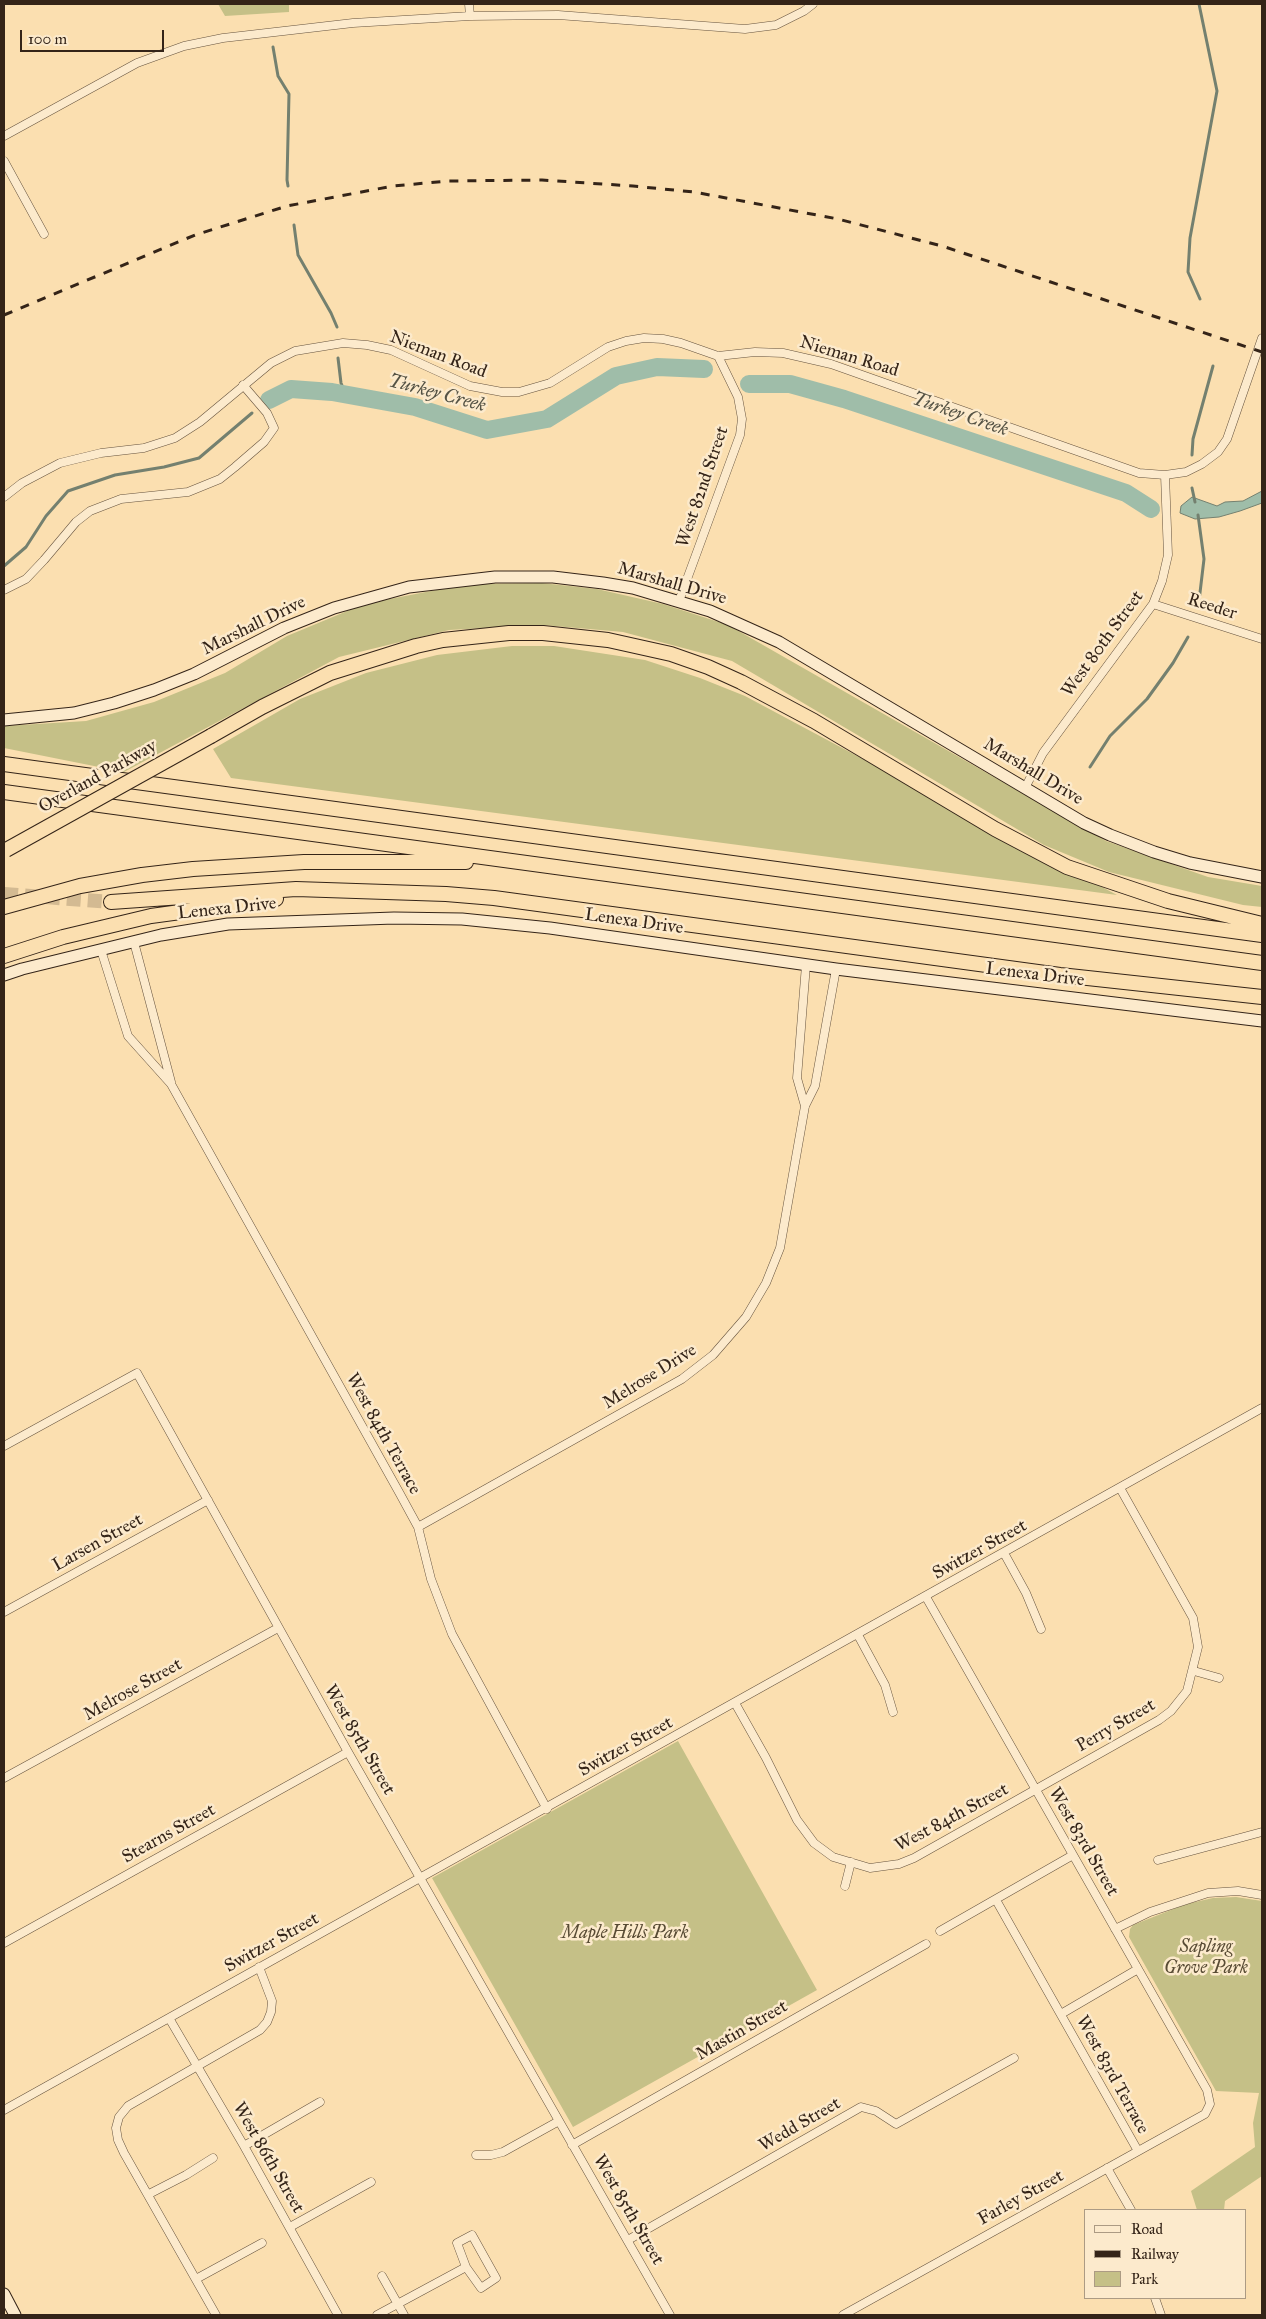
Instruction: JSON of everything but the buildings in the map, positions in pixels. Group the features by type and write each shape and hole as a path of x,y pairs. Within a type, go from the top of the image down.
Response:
{"highway":[{"name":"Overland Parkway","path":"5,850 262,707 330,673 416,646 442,640 509,633 543,633 608,640 671,654 708,667 742,682 814,721 995,830 1067,867 1168,901 1262,924"},
{"path":"4,764 1262,935"},
{"path":"4,792 1262,963"},
{"path":"4,907 80,886 142,875 234,865 304,862 520,862"},
{"path":"111,902 296,889 409,892 494,898 1030,971 1262,997"},
{"path":"4,956 81,933 186,910 297,897 409,892"}],"street":[{"path":"469,4 470,16"},
{"path":"4,136 137,63 184,46 223,38 312,27 470,16 558,15 745,29 776,25 804,12 813,4"},
{"path":"4,161 44,234"},
{"name":"Nieman Road","path":"4,497 22,482 60,463 101,453 144,448 175,438 200,422 270,363 306,348 336,344 367,345 390,350 470,386 502,392 520,392 550,383 608,347 644,338 663,339 718,356 755,352 807,357 1139,473 1165,475 1186,472 1202,464 1218,452 1227,439 1262,338"},
{"name":"West 82nd Street","path":"679,601 740,436 742,420 738,398 718,356"},
{"path":"4,590 26,579 76,522 90,511 121,499 188,492 220,479 235,467 264,442 274,428 267,413 243,385"},
{"name":"West 80th Street","path":"1025,788 1043,753 1153,604 1162,581 1168,555 1165,475"},
{"name":"Marshall Drive","path":"4,720 74,712 130,698 194,674 284,628 334,608 409,587 495,577 553,577 633,588 679,601 743,624 779,642 1084,823 1154,852 1214,869 1262,876"},
{"name":"Reeder","path":"1153,604 1262,639"},
{"name":"Lenexa Drive","path":"4,975 160,935 228,924 307,920 448,919 550,928 836,969 1262,1021"},
{"name":"West 84th Terrace","path":"134,942 171,1084"},
{"name":"West 84th Terrace","path":"101,950 128,1036 171,1084 418,1527 431,1579 452,1634 547,1809"},
{"name":"Melrose Drive","path":"805,1106 797,1078 806,965"},
{"name":"Melrose Drive","path":"418,1527 682,1379 719,1349 746,1317 760,1296 778,1253 805,1106 815,1086 836,969"},
{"name":"West 85th Street","path":"4,1446 137,1373 348,1752 670,2315"},
{"name":"Switzer Street","path":"4,2110 420,1877 547,1809 1262,1408"},
{"name":"Perry Street","path":"1036,1789 1159,1720 1181,1700 1187,1691 1194,1671 1198,1647 1193,1618 1120,1488"},
{"name":"Larsen Street","path":"4,1612 208,1500"},
{"path":"1004,1553 1026,1593 1041,1629"},
{"name":"West 83rd Street","path":"926,1597 1208,2090 1210,2104"},
{"name":"Melrose Street","path":"4,1778 278,1628"},
{"path":"858,1635 885,1685 893,1712"},
{"path":"1194,1671 1219,1678"},
{"name":"West 84th Street","path":"735,1703 806,1834 832,1857 870,1868 884,1867 906,1861 1036,1789"},
{"name":"Stearns Street","path":"4,1943 348,1752"},
{"path":"1158,1860 1262,1832"},
{"path":"940,1931 1073,1855"},
{"path":"844,1886 851,1862"},
{"path":"1115,1929 1150,1912 1208,1894 1238,1891 1262,1896"},
{"name":"West 83rd Terrace","path":"996,1900 1138,2151"},
{"name":"Mastin Street","path":"572,2145 926,1944"},
{"path":"216,2315 118,2140 116,2128 119,2117 128,2106 260,2030 267,2022 271,2012 272,2001 259,1967"},
{"name":"West 83rd Terrace","path":"1061,2014 1138,1969"},
{"name":"West 86th Street","path":"169,2018 244,2146 338,2315"},
{"name":"Wedd Street","path":"628,2240 861,2107 876,2110 896,2124 1014,2058"},
{"path":"244,2146 320,2102"},
{"name":"Farley Street","path":"843,2315 1205,2114 1210,2104"},
{"path":"476,2155 490,2155 503,2152 559,2121"},
{"path":"149,2194 186,2175 213,2158"},
{"path":"1107,2168 1129,2209"},
{"path":"290,2227 371,2182"},
{"path":"472,2235 496,2278 481,2288 466,2267 457,2243 472,2235"},
{"path":"196,2280 262,2243"},
{"path":"377,2315 466,2267"},
{"path":"382,2276 404,2315"},
{"path":"4,2294 15,2315"},
{"path":"1155,2299 1161,2315"}],"green space":[{"path":"218,4 289,4 289,12 225,16"},
{"path":"542,583 597,589 663,604 728,625 1106,841 1208,877 1262,886 1262,907 1243,905 1109,872 1044,845 732,661 623,632 543,625 449,630 339,657 124,772 4,748 4,726 86,721 154,702 225,673 287,636 364,604 467,584"},
{"path":"512,646 554,646 645,660 700,678 745,696 1117,895 231,778 213,749 300,699 366,673 437,655"},
{"name":"Maple Hills Park","path":"678,1741 817,1990 573,2127 432,1878"},
{"name":"Sapling Grove Park","path":"1236,1897 1262,1901 1262,2176 1225,2201 1224,2209 1197,2209 1191,2191 1255,2147 1253,2123 1259,2093 1216,2091 1129,1937 1130,1929 1133,1925 1186,1904 1213,1898"}],"shaded area":[{"path":"1262,491 1262,503 1219,517 1195,519 1180,513 1181,506 1192,497 1217,506 1225,502 1243,501"}],"waterway":[{"path":"1199,4 1217,91 1190,238 1188,272 1200,299"},
{"path":"273,47 278,76 289,94 288,186"},
{"path":"294,225 298,255 337,327"},
{"path":"338,358 341,383 346,395"},
{"path":"1192,455 1193,439 1213,366"},
{"name":"Turkey Creek","path":"269,400 291,389 332,392 415,407 487,430 547,419 616,376 657,367 704,369"},
{"name":"Turkey Creek","path":"749,384 790,384 844,399 1126,493 1151,509"},
{"name":"Turkey Creek","path":"4,566 26,547 46,516 68,491 115,475 164,467 199,458 252,413"},
{"path":"1192,488 1195,502"},
{"path":"1198,515 1204,559 1199,601"},
{"path":"1090,767 1110,736 1147,699 1173,663 1188,637"}],"tunnel":[{"path":"4,894 111,902"}],"railway":[{"path":"4,315 195,235 287,206 393,186 449,181 542,180 694,192 838,219 942,246 1262,352"}]}
